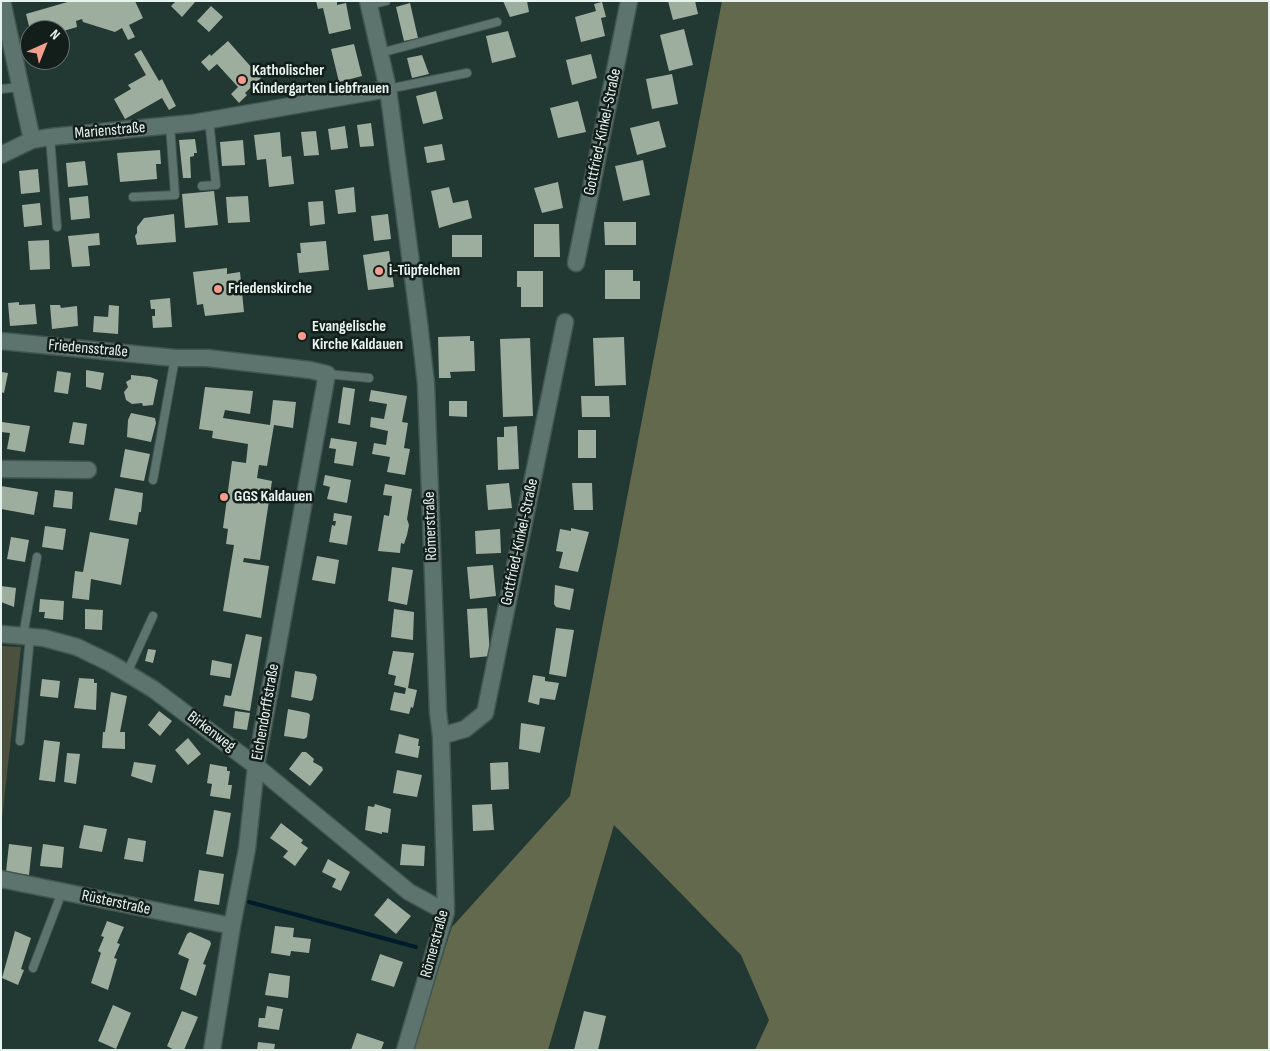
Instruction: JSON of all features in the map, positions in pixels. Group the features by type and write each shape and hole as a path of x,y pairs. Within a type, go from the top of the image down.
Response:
{"street":[{"path":"2,1 32,140"},
{"name":"Gottfried-Kinkel-Straße","path":"576,263 629,1"},
{"name":"Römerstraße","path":"368,3 388,89 418,307 426,384 438,702 441,736 446,912 405,1050"},
{"name":"Marienstraße","path":"1,155 32,140 50,136 209,120 388,89"},
{"name":"Gottfried-Kinkel-Straße","path":"441,736 465,729 485,713 565,322"},
{"name":"Friedensstraße","path":"1,341 174,358 207,358 310,370 326,374"},
{"name":"Eichendorffstraße","path":"212,1050 232,926 247,849 256,766 326,374"},
{"path":"1,469 88,470"},
{"name":"Birkenweg","path":"1,634 44,638 77,647 153,689 256,766 409,892 446,912"},
{"name":"Rüsterstraße","path":"1,879 232,926"}],"lane":[{"path":"368,3 386,1"},
{"path":"380,53 497,22"},
{"path":"388,89 466,72"},
{"path":"1,89 20,87"},
{"path":"202,186 216,185 209,120"},
{"path":"133,197 176,195 170,125"},
{"path":"50,136 58,227"},
{"path":"153,480 174,358"},
{"path":"326,374 369,378"},
{"path":"20,742 27,637 37,557"},
{"path":"127,673 153,616"},
{"path":"33,968 62,892"}],"green space":[{"path":"722,1 1269,1 1269,1050 755,1050 769,1020 741,955 614,825 548,1050 412,1050 452,927 570,796"},
{"path":"1,646 21,647 1,828"}],"building":[{"path":"71,1 135,1 143,18 129,25 135,37 128,40 122,28 115,32 83,22 82,19 76,21 77,27 70,29 70,20 28,20 26,14"},
{"path":"176,1 196,1 182,17 171,6"},
{"path":"316,1 337,1 337,5 346,3 351,29 329,34 323,8 318,9"},
{"path":"503,1 527,1 529,12 510,17"},
{"path":"668,1 695,1 698,14 673,20"},
{"path":"602,2 606,17 601,18 605,36 581,42 575,17 596,11 594,4"},
{"path":"410,3 418,38 404,41 396,7"},
{"path":"211,6 223,17 209,32 197,21"},
{"path":"684,29 693,65 669,71 660,35"},
{"path":"508,31 516,57 492,63 486,36"},
{"path":"228,41 261,78 245,93 247,95 239,103 231,94 238,87 217,64 209,71 201,62"},
{"path":"354,44 362,76 339,82 331,49"},
{"path":"141,50 159,81 162,79 176,106 169,110 162,98 125,119 114,99 131,89 128,85 146,75 134,54"},
{"path":"591,54 597,78 572,85 566,60"},
{"path":"422,55 429,74 412,78 407,58"},
{"path":"672,74 678,104 652,109 646,79"},
{"path":"436,91 443,119 423,124 416,96"},
{"path":"578,101 586,132 558,138 550,108"},
{"path":"659,121 666,147 637,155 630,128"},
{"path":"371,123 374,146 360,147 357,125"},
{"path":"345,126 348,148 331,150 328,129"},
{"path":"316,131 319,155 304,156 301,132"},
{"path":"280,132 282,157 291,156 294,184 269,187 266,159 257,160 254,135"},
{"path":"195,139 197,153 190,157 191,178 183,178 179,140"},
{"path":"243,140 245,165 222,166 220,142"},
{"path":"442,144 445,160 427,163 424,147"},
{"path":"160,150 161,164 156,164 157,179 120,182 117,153"},
{"path":"643,160 650,195 623,201 615,166"},
{"path":"85,161 88,185 68,187 66,163"},
{"path":"38,169 40,192 21,194 19,171"},
{"path":"558,182 563,208 542,213 534,188"},
{"path":"354,187 356,212 338,214 335,190"},
{"path":"449,187 453,203 468,200 472,218 439,228 431,191"},
{"path":"214,191 218,225 185,228 182,194"},
{"path":"88,196 90,218 71,220 69,198"},
{"path":"248,196 250,222 228,223 226,197"},
{"path":"323,201 325,224 310,226 308,202"},
{"path":"40,203 42,225 24,227 22,205"},
{"path":"174,214 176,242 137,245 135,236 137,227 144,218"},
{"path":"388,214 391,239 374,241 371,216"},
{"path":"604,222 636,222 636,245 605,245"},
{"path":"534,224 559,224 560,257 534,257"},
{"path":"99,233 100,245 88,246 90,266 72,267 68,236"},
{"path":"452,235 482,235 482,257 452,257"},
{"path":"49,240 50,269 30,270 28,241"},
{"path":"326,241 329,270 299,273 297,253 301,253 300,243"},
{"name":"i-Tüpfelchen","path":"389,251 394,287 368,290 363,255"},
{"name":"Friedenskirche","path":"227,268 227,274 240,272 244,312 205,316 203,304 197,305 193,272"},
{"path":"605,270 633,270 633,281 640,281 640,299 605,299"},
{"path":"517,271 543,271 543,307 521,307 521,287 517,287"},
{"path":"170,298 172,327 153,328 152,316 155,316 155,309 151,309 150,300"},
{"path":"19,302 19,305 35,304 37,324 10,326 8,303"},
{"path":"50,305 60,305 61,308 77,306 78,326 52,329"},
{"path":"109,305 119,306 118,334 93,332 94,316 108,317"},
{"path":"470,336 470,341 474,341 475,371 450,372 451,378 439,378 438,337"},
{"path":"624,337 626,385 595,386 593,338"},
{"path":"530,338 533,416 503,417 500,339"},
{"path":"86,370 104,373 101,390 86,387"},
{"path":"57,371 71,373 68,394 54,392"},
{"path":"1,372 8,373 4,393 1,392"},
{"path":"131,375 158,380 153,405 132,404 126,400 124,392 128,387 126,382 131,379"},
{"path":"205,387 253,391 250,414 225,410 223,418 270,425 273,400 296,402 293,428 274,425 267,466 259,465 257,478 272,481 260,560 244,558 243,562 269,566 261,618 223,611 234,545 226,544 228,529 223,528 232,461 246,463 248,444 212,438 213,431 199,429"},
{"path":"343,387 355,389 350,425 338,423"},
{"path":"371,390 407,396 402,422 408,423 404,448 410,449 405,475 387,472 390,457 372,454 374,443 386,445 388,431 370,427 371,417 384,419 387,404 369,401"},
{"path":"581,396 609,396 610,417 582,417"},
{"path":"449,401 467,401 467,417 449,416"},
{"path":"131,413 155,418 156,423 151,442 127,437 128,420"},
{"path":"2,422 30,426 25,452 7,449 10,433 1,432"},
{"path":"73,422 87,424 84,445 69,443"},
{"path":"517,426 519,469 498,470 497,437 504,437 504,427"},
{"path":"578,430 596,430 596,458 578,458"},
{"path":"331,438 357,442 353,466 334,463 336,449 329,448"},
{"path":"125,449 150,454 144,481 120,477"},
{"path":"325,475 351,480 347,503 327,499 330,487 323,485"},
{"path":"509,483 512,508 488,510 486,485"},
{"path":"572,483 592,483 593,510 574,510"},
{"path":"385,484 412,489 407,519 409,525 404,544 401,543 400,553 378,551 384,515 389,516 392,496 383,495"},
{"path":"1,486 38,492 34,515 1,509"},
{"path":"115,488 143,493 141,512 139,512 137,525 109,520"},
{"path":"55,490 73,492 72,509 53,507"},
{"path":"334,513 352,516 347,545 329,542 332,525 335,526 336,521 333,521"},
{"path":"45,526 66,529 63,550 42,547"},
{"path":"571,528 589,532 578,572 559,568 563,552 556,551 560,529 571,531"},
{"path":"500,529 501,553 476,554 475,531"},
{"path":"90,532 129,539 121,585 91,579 89,600 72,598 75,571 83,572"},
{"path":"11,537 29,540 25,562 7,559"},
{"path":"317,556 339,560 335,584 312,580"},
{"path":"493,565 496,596 470,599 467,567"},
{"path":"392,567 413,570 407,605 388,601"},
{"path":"555,585 574,589 570,610 556,607 554,604"},
{"path":"1,586 16,588 14,607 1,602"},
{"path":"40,599 64,601 63,620 44,618 45,612 39,612"},
{"path":"487,608 490,656 470,658 467,609"},
{"path":"85,609 103,610 102,630 85,629"},
{"path":"394,609 414,612 413,640 391,637"},
{"path":"556,628 574,630 566,677 549,674"},
{"path":"246,634 262,637 250,711 223,706 225,695 231,696"},
{"path":"148,649 156,650 153,663 145,661"},
{"path":"393,651 414,653 408,688 417,690 413,708 411,707 409,714 390,710 394,692 405,694 406,688 394,685 396,676 388,674"},
{"path":"212,660 232,664 230,678 210,675"},
{"path":"295,671 315,674 317,677 311,701 291,697"},
{"path":"533,675 545,677 545,681 559,683 555,700 540,698 539,705 528,702"},
{"path":"79,678 94,679 94,683 97,683 96,710 74,708"},
{"path":"42,679 60,681 58,698 40,696"},
{"path":"111,692 127,696 120,732 125,732 125,749 102,748 103,732 105,732"},
{"path":"288,709 310,715 307,737 304,739 284,736"},
{"path":"159,711 172,721 160,736 148,725"},
{"path":"235,711 250,713 247,730 233,728"},
{"path":"521,723 545,727 540,753 519,749"},
{"path":"399,734 419,739 418,758 395,753"},
{"path":"188,738 201,754 188,765 175,750"},
{"path":"44,740 60,742 55,782 39,780"},
{"path":"302,752 306,752 314,759 313,762 322,767 323,770 310,786 289,769"},
{"path":"67,753 80,754 76,784 64,782"},
{"path":"134,762 156,765 152,783 131,776"},
{"path":"508,762 509,789 491,790 490,763"},
{"path":"210,764 227,767 227,771 230,771 228,785 232,785 230,799 210,796 212,784 207,783"},
{"path":"397,770 422,775 417,797 393,793"},
{"path":"375,804 391,809 388,833 382,832 382,834 365,830 368,806 374,807"},
{"path":"492,804 494,830 473,831 472,805"},
{"path":"214,810 231,813 223,857 206,854"},
{"path":"281,823 303,840 301,843 308,848 295,866 283,857 288,851 270,838"},
{"path":"84,825 107,829 102,852 79,848"},
{"path":"128,838 146,841 143,862 124,859"},
{"path":"9,844 32,847 29,875 6,872"},
{"path":"43,844 64,847 62,868 40,866"},
{"path":"402,844 425,846 424,866 400,865"},
{"path":"328,859 350,872 341,891 332,887 336,879 322,872"},
{"path":"199,870 224,874 219,905 194,901"},
{"path":"388,898 411,916 396,934 374,915"},
{"path":"107,921 124,927 117,943 120,944 114,958 117,959 108,990 91,983 101,953 98,951 104,937 101,936"},
{"path":"275,926 294,928 293,937 311,939 309,953 291,951 290,956 271,953"},
{"path":"15,931 31,938 21,969 24,970 18,985 2,978"},
{"path":"190,932 210,941 211,944 203,964 206,965 196,996 180,989 189,959 178,954 187,934"},
{"path":"380,954 403,962 394,987 371,980"},
{"path":"269,973 290,976 288,998 265,995"},
{"path":"113,1005 131,1013 116,1049 98,1041"},
{"path":"267,1006 283,1009 279,1030 258,1027 259,1018 265,1018"},
{"path":"182,1011 198,1017 184,1050 174,1050 167,1046"},
{"path":"584,1011 606,1016 598,1050 574,1050"},
{"path":"357,1033 384,1042 381,1050 351,1050"},
{"path":"258,1042 275,1044 274,1050 257,1050"}],"waterway":[{"path":"249,902 416,947"}],"place":[{"name":"Katholischer Kindergarten Liebfrauen","path":"242,80"},
{"name":"i-Tüpfelchen","path":"379,271"},
{"name":"Friedenskirche","path":"218,289"},
{"name":"Evangelische Kirche Kaldauen","path":"302,336"},
{"name":"GGS Kaldauen","path":"224,497"}]}
